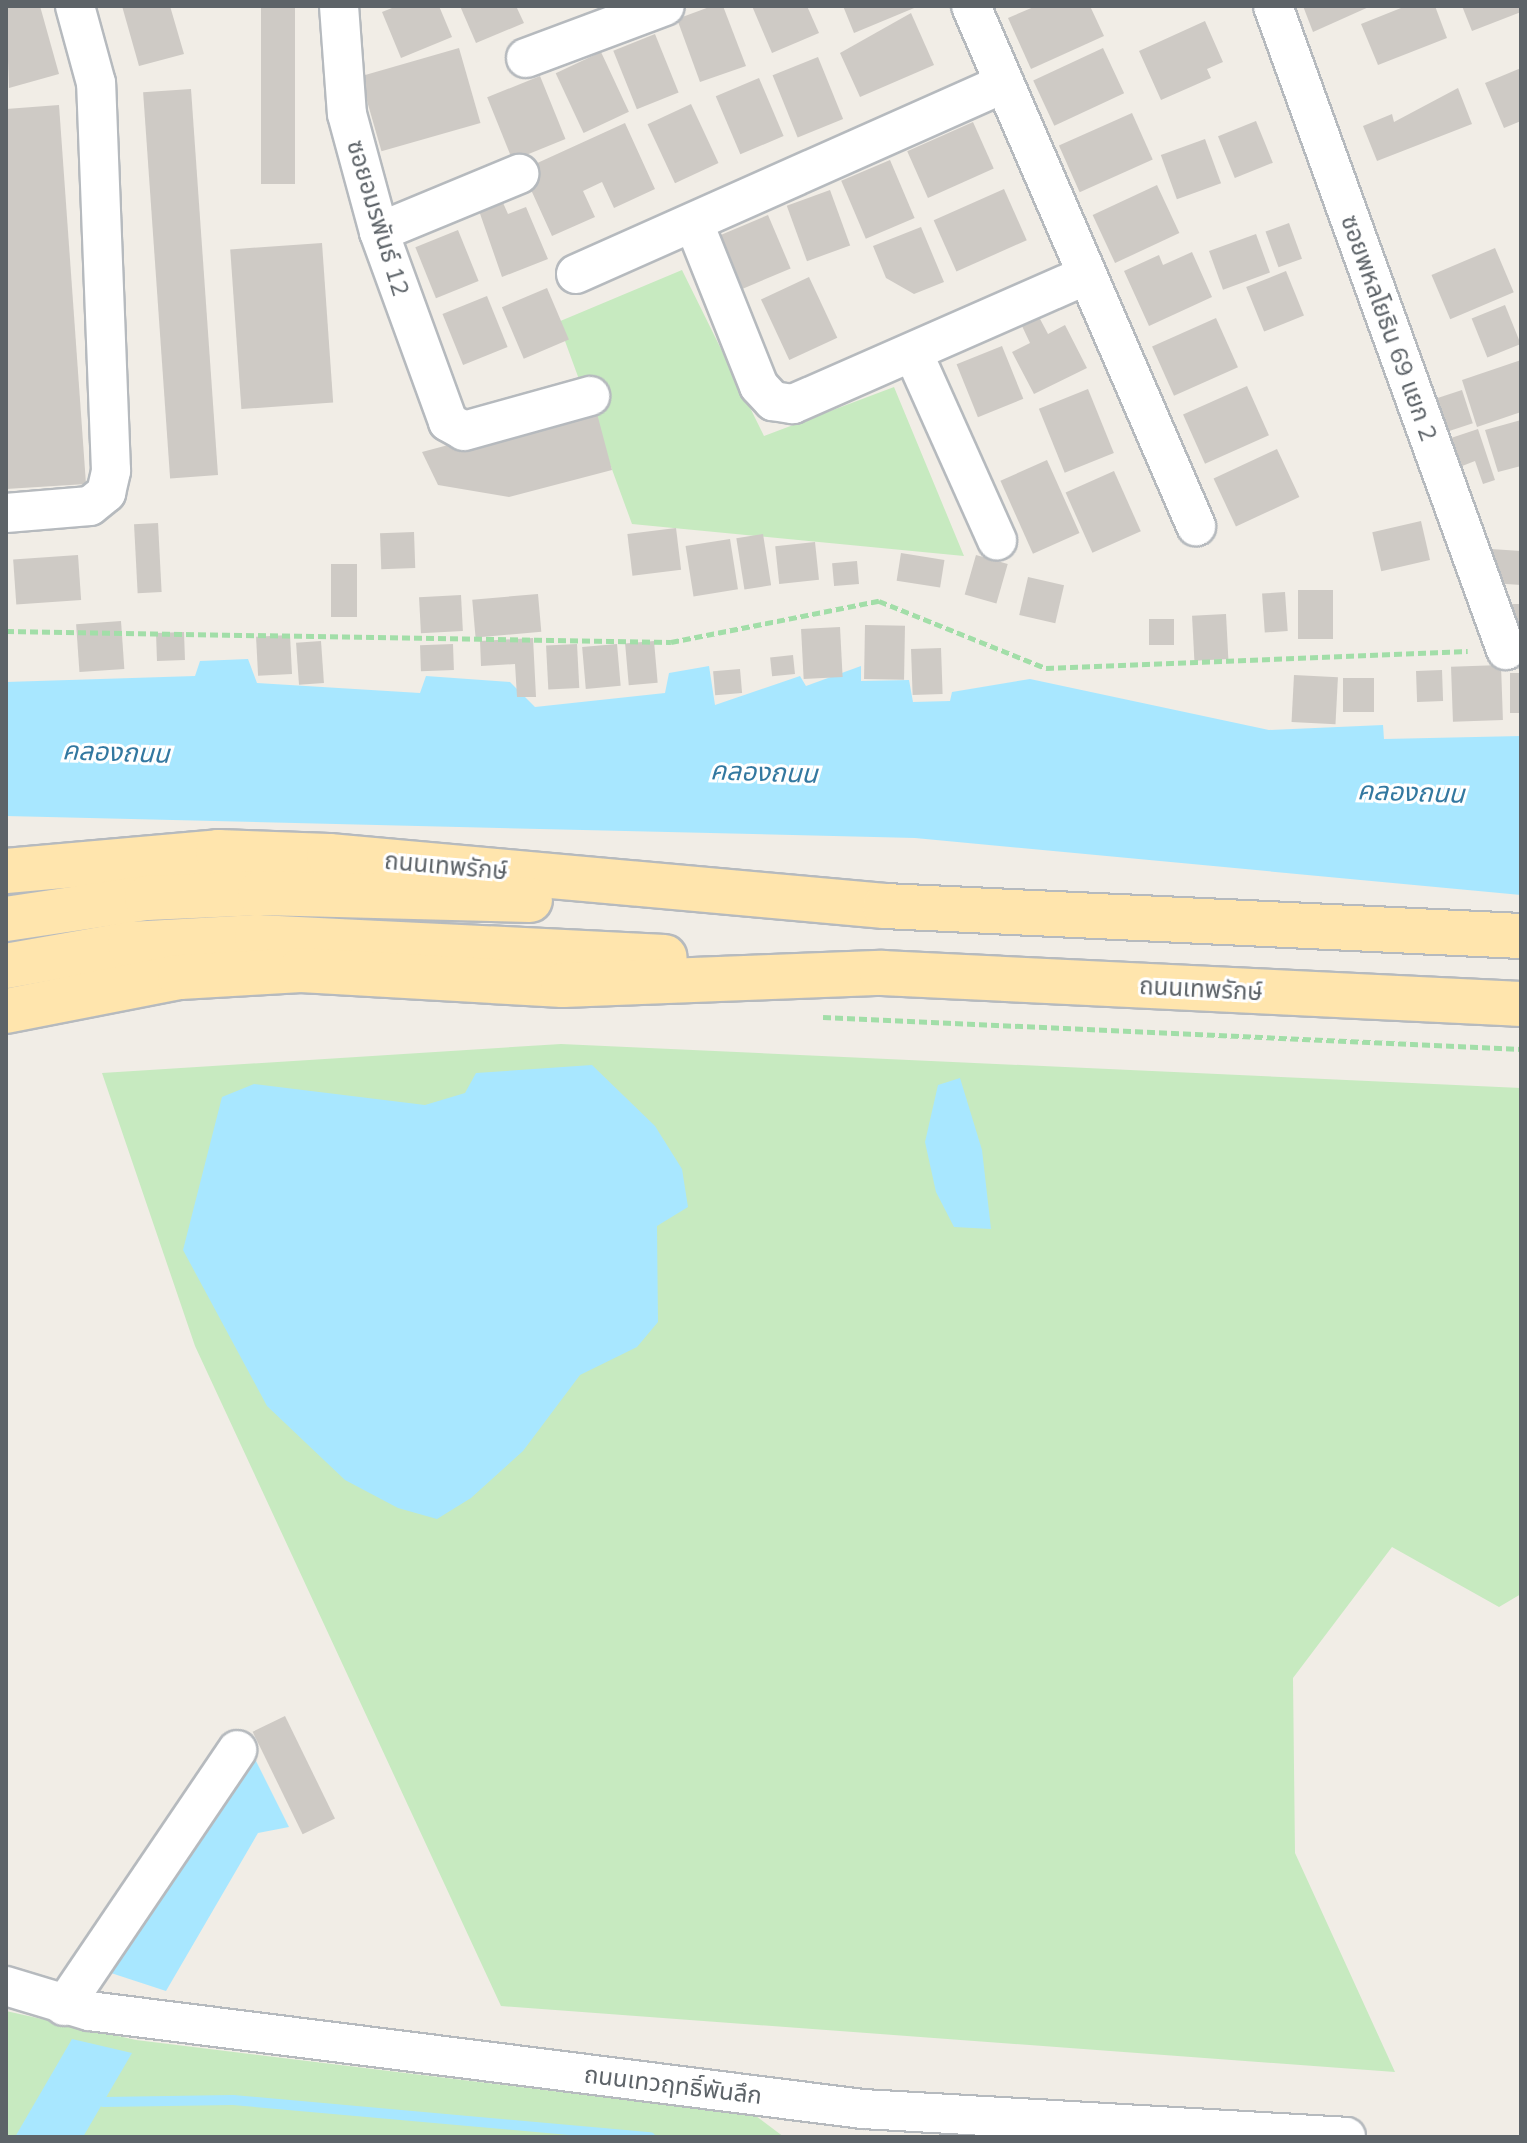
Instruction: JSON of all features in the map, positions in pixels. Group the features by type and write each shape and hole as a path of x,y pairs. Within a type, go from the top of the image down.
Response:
{"main road":[{"path":"6,854 110,858"},
{"name":"ถนนเทพรักษ์","path":"6,871 110,858 329,856 885,906"},
{"name":"ถนนเทพรักษ์","path":"6,919 147,898 260,893 885,906 1521,936"},
{"name":"ถนนเทพรักษ์","path":"6,966 130,944 257,937 565,950 882,973 1521,1004"},
{"name":"ถนนเทพรักษ์","path":"6,1011 180,977 301,970 563,985 882,973"}],"street":[{"path":"6,513 90,506 106,493 111,471 96,83 75,6"},
{"name":"ซอยอมรพันธ์ 12","path":"339,6 347,114 379,232 448,422 464,431 590,396"},
{"path":"526,58 665,6"},
{"path":"971,6 1196,526"},
{"name":"ซอยพหลโยธิน 69 แยก 2","path":"1273,6 1506,650"},
{"path":"576,274 695,226 1004,83"},
{"path":"379,232 519,174"},
{"path":"695,226 759,386 773,401 793,404 915,357 1087,275"},
{"path":"915,357 997,540"},
{"path":"76,2008 237,1750"},
{"name":"ถนนเทวฤทธิ์พันลึก","path":"6,1986 76,2008 866,2123 1346,2137"}],"path":[{"path":"6,631 671,642 879,601 1046,668 1506,650"},
{"path":"814,1017 1521,1049"}],"green space":[{"path":"682,270 764,436 894,387 964,556 632,524 558,322"},
{"path":"561,1044 1521,1088 1521,1594 1499,1607 1392,1547 1293,1678 1295,1853 1395,2072 501,2006 195,1346 102,1073"},
{"path":"6,2011 136,2040 756,2116 784,2137 6,2137"}],"water":[{"name":"คลองถนน","path":"248,659 257,683 420,693 426,676 510,682 535,707 665,693 669,673 709,666 715,705 800,676 806,686 861,666 861,681 909,680 913,702 950,701 952,692 1030,679 1269,730 1383,725 1384,739 1521,736 1521,895 915,838 6,816 6,682 195,676 200,661"},
{"path":"592,1065 655,1126 682,1169 688,1207 657,1226 658,1322 637,1347 580,1375 523,1451 471,1498 437,1519 398,1508 345,1480 267,1406 183,1250 222,1097 254,1084 425,1105 465,1093 476,1073"},
{"path":"960,1078 982,1150 991,1229 954,1227 936,1192 925,1142 938,1085"},
{"path":"255,1759 289,1827 258,1833 166,1991 111,1973 240,1760"},
{"path":"72,2039 132,2053 83,2137 15,2137"}],"building":[{"path":"6,6 40,6 59,74 9,88"},
{"path":"122,6 170,6 184,54 139,66"},
{"path":"261,6 295,6 295,184 261,184"},
{"path":"397,6 439,6 452,37 401,58 382,12"},
{"path":"460,6 516,6 524,23 476,43"},
{"path":"712,6 723,6 746,66 700,82 677,19"},
{"path":"752,6 807,6 819,33 772,53"},
{"path":"843,6 919,6 854,33"},
{"path":"1036,6 1090,6 1104,36 1031,69 1008,18"},
{"path":"1303,6 1371,6 1313,32"},
{"path":"1406,6 1435,6 1447,38 1378,65 1361,24"},
{"path":"1462,6 1521,6 1521,12 1472,31"},
{"path":"911,13 934,65 860,97 840,53"},
{"path":"1205,21 1223,62 1207,69 1211,78 1161,100 1139,51"},
{"path":"655,34 679,92 637,109 613,51"},
{"path":"459,48 480,123 381,151 360,76"},
{"path":"1103,48 1124,93 1054,126 1033,81"},
{"path":"601,52 629,112 584,133 556,73"},
{"path":"818,57 843,119 798,137 773,75"},
{"path":"1521,68 1521,121 1504,128 1485,83"},
{"path":"540,76 565,139 513,160 487,97"},
{"path":"759,78 784,136 740,154 716,96"},
{"path":"1458,88 1472,124 1377,161 1363,126 1392,114 1394,122"},
{"path":"191,89 218,475 170,478 143,92"},
{"path":"691,104 718,163 675,183 647,124"},
{"path":"59,105 86,484 6,489 6,109"},
{"path":"1132,113 1153,160 1080,192 1059,146"},
{"path":"1256,121 1273,163 1235,178 1218,136"},
{"path":"973,122 994,169 928,198 907,151"},
{"path":"625,123 655,189 614,208 602,182 583,191 595,217 552,236 522,170"},
{"path":"1205,139 1221,183 1177,199 1161,155"},
{"path":"890,160 915,218 866,239 841,181"},
{"path":"1157,185 1179,233 1115,263 1093,215"},
{"path":"1004,189 1027,240 956,271 934,220"},
{"path":"830,190 850,245 807,261 787,206"},
{"path":"500,196 508,214 526,207 548,259 502,277 477,205"},
{"path":"768,215 791,268 743,289 720,235"},
{"path":"1289,223 1302,259 1279,267 1266,232"},
{"path":"921,227 944,282 914,294 886,278 873,246"},
{"path":"458,230 479,281 436,298 415,247"},
{"path":"1256,234 1270,273 1223,290 1209,251"},
{"path":"322,243 333,403 241,409 230,249"},
{"path":"1495,248 1514,292 1450,319 1431,275"},
{"path":"1192,252 1212,297 1149,326 1124,271 1159,255 1163,265"},
{"path":"1286,271 1304,316 1264,332 1246,287"},
{"path":"809,277 837,338 789,360 761,299"},
{"path":"547,288 569,340 524,359 502,307"},
{"path":"487,296 508,347 463,365 442,314"},
{"path":"1505,305 1521,344 1487,357 1472,318"},
{"path":"1039,317 1048,334 1065,325 1087,368 1034,394 1012,352 1030,343 1022,326"},
{"path":"1216,318 1238,367 1174,396 1152,346"},
{"path":"1002,346 1023,399 978,417 957,364"},
{"path":"1521,360 1521,412 1477,427 1462,380"},
{"path":"1247,386 1269,435 1205,464 1183,414"},
{"path":"1088,389 1114,453 1065,473 1039,409"},
{"path":"1462,390 1473,423 1446,432 1435,399"},
{"path":"595,406 612,470 509,497 438,485 422,452"},
{"path":"1521,420 1521,466 1498,472 1485,430"},
{"path":"1478,429 1495,480 1483,484 1475,461 1457,468 1448,439"},
{"path":"1277,449 1299,497 1236,527 1214,479"},
{"path":"1047,460 1080,533 1033,554 1000,481"},
{"path":"1114,471 1141,531 1092,553 1066,493"},
{"path":"1421,521 1430,560 1381,571 1372,532"},
{"path":"158,523 162,592 138,593 134,524"},
{"path":"676,528 681,570 632,576 627,534"},
{"path":"414,532 415,568 381,569 380,533"},
{"path":"763,534 771,585 744,590 736,538"},
{"path":"730,539 738,589 694,596 686,546"},
{"path":"815,542 819,580 779,584 775,546"},
{"path":"1491,549 1521,551 1521,585 1492,583"},
{"path":"901,553 944,560 940,588 897,581"},
{"path":"78,555 81,600 16,604 13,560"},
{"path":"976,555 1008,564 996,604 965,594"},
{"path":"857,561 859,584 834,586 832,563"},
{"path":"331,564 357,564 357,617 331,617"},
{"path":"1028,577 1064,585 1055,623 1019,615"},
{"path":"1298,590 1333,590 1333,639 1298,639"},
{"path":"1285,592 1288,631 1265,633 1262,594"},
{"path":"538,594 541,632 476,638 472,600"},
{"path":"461,595 463,631 421,633 419,597"},
{"path":"1510,604 1521,604 1521,646 1510,646"},
{"path":"1226,614 1228,659 1194,661 1192,616"},
{"path":"1149,619 1174,619 1174,645 1149,645"},
{"path":"121,621 124,669 79,672 76,624"},
{"path":"865,625 905,626 904,680 864,679"},
{"path":"840,627 843,677 804,679 801,629"},
{"path":"184,632 185,660 157,661 156,633"},
{"path":"290,635 292,674 258,676 256,637"},
{"path":"533,638 536,697 517,697 515,664 481,666 480,641"},
{"path":"321,641 324,683 299,685 296,643"},
{"path":"654,641 658,683 629,685 625,644"},
{"path":"453,644 454,670 421,671 420,645"},
{"path":"577,644 579,688 548,690 546,646"},
{"path":"617,644 621,686 586,689 582,647"},
{"path":"941,648 943,694 913,695 911,649"},
{"path":"793,655 795,674 772,676 770,657"},
{"path":"1501,665 1503,720 1453,722 1451,667"},
{"path":"740,669 742,693 715,695 713,671"},
{"path":"1442,670 1443,701 1417,702 1416,671"},
{"path":"1510,673 1521,673 1521,713 1510,713"},
{"path":"1294,675 1338,677 1335,724 1292,722"},
{"path":"1343,678 1374,678 1374,712 1343,712"},
{"path":"285,1716 335,1818 303,1834 253,1732"}],"waterway":[{"path":"103,2102 233,2100 650,2137"}]}
